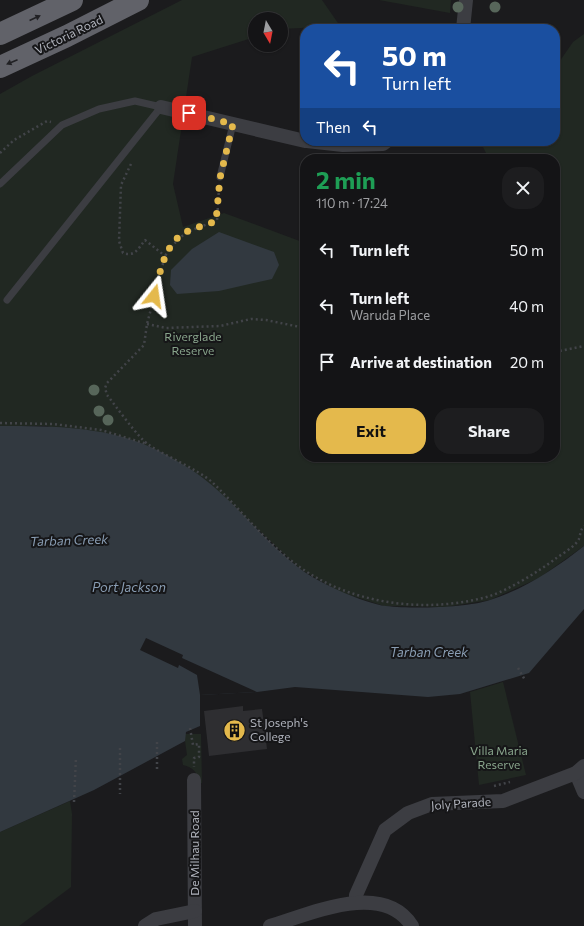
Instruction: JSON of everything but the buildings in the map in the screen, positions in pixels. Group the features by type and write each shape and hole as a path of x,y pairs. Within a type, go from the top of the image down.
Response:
{"highway":[{"path":"0,34 72,0"},
{"name":"Victoria Road","path":"0,67 67,36 138,0"}],"street":[{"path":"464,24 466,0"},
{"path":"161,107 300,140"},
{"path":"580,769 584,792"},
{"name":"Joly Parade","path":"356,899 385,830 408,813 432,804 503,801 580,769"},
{"name":"De Milhau Road","path":"194,780 195,926"},
{"path":"270,926 356,899 381,904 395,910 405,917 412,926"},
{"path":"145,926 156,919 195,911"}],"lane":[{"path":"0,184 62,125 99,109 135,101 161,107 7,300"},
{"path":"220,178 233,124"}],"path":[{"path":"0,153 14,140 48,121 62,125"},
{"path":"134,159 122,184 119,241 123,253 130,255 136,253 145,240 165,256"},
{"path":"147,444 106,394 105,388 107,383 144,345 165,256 176,240 184,233 216,221 220,178"},
{"path":"148,324 166,328 220,326 251,319 266,320 300,327"},
{"path":"560,351 584,346"},
{"path":"0,423 53,424 100,430 147,444 210,481 267,538 301,568 333,586 365,597 390,602 420,605 441,605 490,596 538,572 578,541 581,529 584,526"},
{"path":"518,668 525,680"},
{"path":"190,728 192,745 199,744 199,757 194,758 194,780"},
{"path":"157,742 157,770"},
{"path":"120,748 120,794"},
{"path":"74,802 76,757"}],"green space":[{"name":"Riverglade Reserve","path":"182,0 322,0 339,24 300,24 300,28 288,29 288,12 248,12 248,39 192,57 173,184 183,227 224,213 300,241 300,462 560,462 560,154 486,154 482,146 560,146 560,61 573,42 584,34 584,546 539,578 490,600 446,607 384,606 340,592 300,569 203,478 47,426 0,426 0,94 32,76"},
{"path":"379,0 451,0 450,13"},
{"name":"Villa Maria Reserve","path":"503,682 526,775 479,785 470,692"},
{"path":"184,734 201,734 202,783 200,783 198,776 190,767 183,765 182,759 187,755"},
{"path":"70,801 72,814 71,887 19,926 0,926 0,832"}],"water":[{"path":"219,232 274,252 279,265 272,279 219,291 177,294 170,285 171,270 192,249"},
{"name":"Port Jackson","path":"0,426 41,426 82,429 103,432 142,443 182,464 203,478 240,511 274,546 306,573 353,597 386,606 424,608 467,605 490,600 528,584 584,546 584,609 529,673 460,694 428,697 295,687 257,692 200,695 200,726 186,732 185,741 94,790 0,832"}],"pier":[{"path":"146,638 183,655 182,658 257,692 200,695 197,675 179,665 178,668 140,650"}],"place":[{"name":"St Joseph's College","path":"235,730"}],"route":[{"path":"154,296 165,256 176,240 184,233 216,221 220,178 233,124 189,113"}],"water label":[{"name":"Tarban Creek","path":"69,540"},
{"name":"Tarban Creek","path":"429,652"}]}
